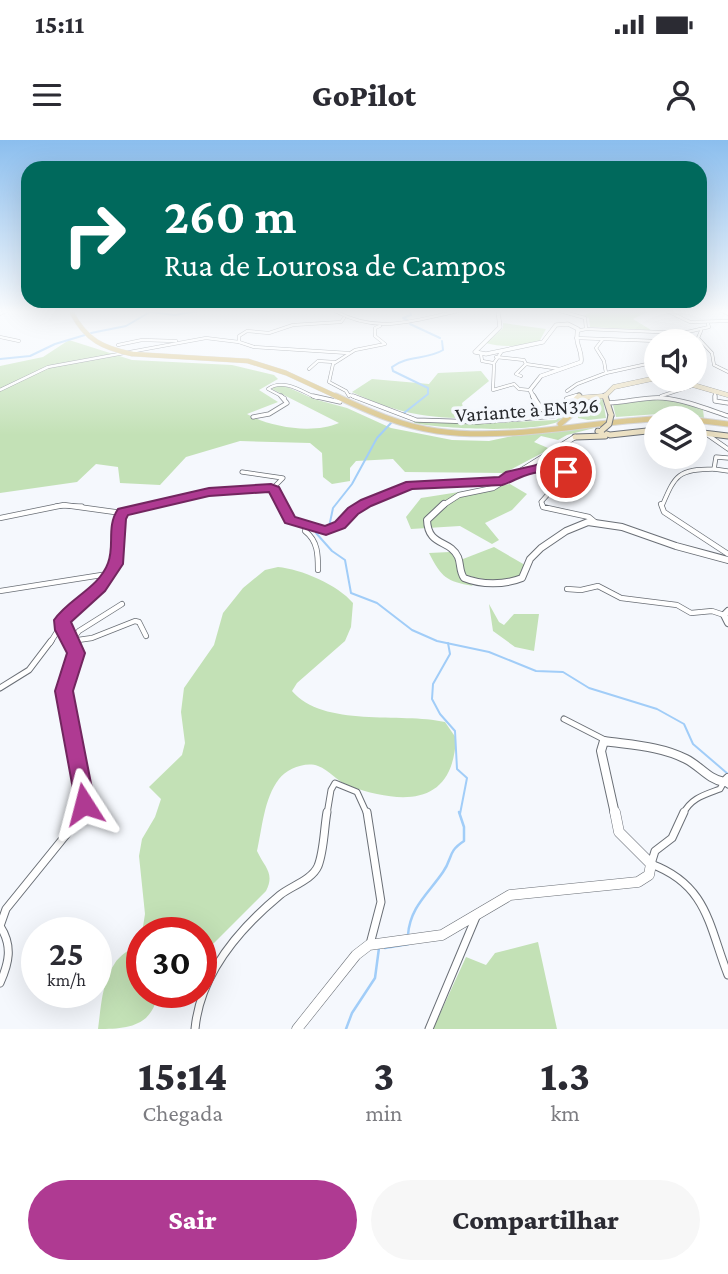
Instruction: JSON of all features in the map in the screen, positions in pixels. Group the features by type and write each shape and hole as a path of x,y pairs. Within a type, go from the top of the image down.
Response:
{"main road":[{"name":"Variante à EN326","path":"127,352 230,358 258,363 374,415 421,428 462,433 644,419"},
{"path":"577,399 605,396 614,387 644,381"},
{"path":"707,390 728,395"},
{"path":"575,438 600,430 611,421 605,396"},
{"path":"532,429 563,423 577,399"},
{"path":"577,399 576,418 606,421"},
{"path":"707,421 728,424"},
{"path":"600,430 610,435"},
{"path":"575,438 644,431"},
{"path":"707,433 728,436"}],"street":[{"path":"0,390 48,367 126,352"},
{"path":"328,352 348,354"},
{"path":"309,369 318,361 335,362 354,352"},
{"path":"476,352 489,352"},
{"path":"499,352 491,368 493,390 514,384 519,389 530,390"},
{"path":"530,390 541,376 581,362 579,352"},
{"path":"599,352 605,363 606,373"},
{"path":"711,352 713,365 728,372"},
{"path":"481,354 483,362 494,362"},
{"path":"496,357 516,357 524,360 526,365"},
{"path":"335,362 329,382 350,395 416,420 478,422 563,414 577,399 577,384 606,373 644,365"},
{"path":"521,376 516,374 526,365 560,369"},
{"path":"253,417 270,414 287,403 285,398 268,389 275,383 287,385 328,402 340,402"},
{"path":"530,390 543,412 554,416"},
{"path":"607,403 628,403 676,392"},
{"path":"715,393 715,401 728,403"},
{"path":"345,399 350,395"},
{"path":"660,397 687,402 728,416"},
{"path":"707,435 728,449"},
{"path":"575,438 562,443 549,454 510,475 493,488 448,500 427,520 426,530 433,540 454,551 460,559 461,574 465,578 473,581 512,582 520,579 525,576 529,559 574,524 595,522 624,527 728,560"},
{"path":"714,468 716,457 728,458"},
{"path":"510,475 548,468 579,475"},
{"path":"728,471 714,468 689,469 670,484 669,493 661,505 664,512 728,554"},
{"path":"0,518 69,505 103,514 123,512 209,492 272,489 283,478 242,472"},
{"path":"272,489 290,520 319,530 333,529 360,507 410,485 502,481"},
{"path":"548,487 550,495 541,502 543,507 589,517 595,522"},
{"path":"0,688 21,679 39,661 67,614 99,587 118,559 118,519 123,512"},
{"path":"307,526 306,531 314,536 316,542 318,570"},
{"path":"0,591 108,574"},
{"path":"567,589 581,590 598,586 621,598 677,605 691,613 726,613 728,624"},
{"path":"71,641 79,631 122,604"},
{"path":"71,641 92,638 135,621 139,622 146,636"},
{"path":"0,983 7,967 10,944 0,926 10,901 74,825 84,804 64,691 76,653 63,623"},
{"path":"564,719 607,741 658,748 688,759 717,781 727,781"},
{"path":"607,741 604,741 601,751 620,832 650,864 664,868 678,880 709,918 728,975"},
{"path":"297,1029 356,955 369,945 442,934 510,895 638,882 649,875 655,851 672,838 688,804 700,796 720,789 727,781"},
{"path":"195,1029 198,1007 213,972 276,898 294,882 312,875 315,870 331,790 335,783 346,785 362,798 368,813 381,888 380,910 369,945"},
{"path":"429,1029 478,913"}],"green space":[{"path":"50,352 108,352 132,360 232,365 274,375 278,379 259,390 278,402 247,414 268,423 293,428 317,428 339,423 272,389 275,385 347,408 391,428 452,440 489,441 527,433 598,427 558,440 541,436 534,442 548,448 546,451 504,473 405,472 393,459 356,461 350,468 350,481 332,484 323,477 322,453 310,443 240,441 186,457 160,485 120,483 118,467 96,464 77,482 0,493 0,366 43,357"},
{"path":"481,371 489,381 462,403 465,418 434,417 407,412 352,392 372,379 429,384 438,373"},
{"path":"598,398 603,400 606,418 578,418 582,408"},
{"path":"658,398 693,406 644,406 644,415 616,417 613,405"},
{"path":"571,400 576,401 564,419 535,427 468,428 414,423 474,424 556,420 564,414"},
{"path":"510,484 527,494 512,510 485,523 499,540 492,544 460,526 411,529 406,517 421,498"},
{"path":"494,547 525,565 520,577 491,580 463,573 463,559"},
{"path":"450,552 457,559 458,573 473,586 446,577 429,553"},
{"path":"278,567 297,571 338,590 353,603 351,627 345,641 297,683 292,691 306,703 342,714 445,722 456,738 453,761 445,778 435,789 421,795 387,796 368,792 349,786 313,765 302,765 282,775 267,804 257,851 266,866 269,885 217,940 217,917 145,917 139,856 142,839 155,817 161,799 149,787 182,755 185,743 181,712 184,688 214,645 223,613 243,588 265,570"},
{"path":"489,604 499,622 504,625 514,614 539,614 534,651 515,647 493,631"},
{"path":"538,942 557,1029 433,1029 466,957 486,965 495,953"},
{"path":"126,952 126,1008 153,1008 137,1024 98,1029 101,1008 112,1008 112,968"}],"waterway":[{"path":"0,359 30,356 37,352"},
{"path":"404,413 428,394 428,388 393,371 392,367 404,361 438,352"},
{"path":"329,527 333,508 352,484 377,438 391,423"},
{"path":"331,532 316,533 332,551 345,560 351,593 377,603 412,630 448,643"},
{"path":"448,643 489,652 536,671 563,672 589,688 657,709 684,724 693,744 728,774"},
{"path":"448,643 450,654 433,684 432,699 440,714 455,731 457,769 467,778 460,814"},
{"path":"408,935 416,909 443,872 455,849 464,841 464,827 459,812"},
{"path":"385,948 409,944"},
{"path":"346,1029 352,1013 375,978 379,948"}],"route":[{"path":"84,804 64,691 76,653 64,630 63,620 72,608 99,587 108,571 116,564 118,519 123,512 209,492 271,488 275,490 290,520 326,530 340,525 353,511 366,503 383,498 405,486 502,481 510,475 541,468 566,472"}]}
